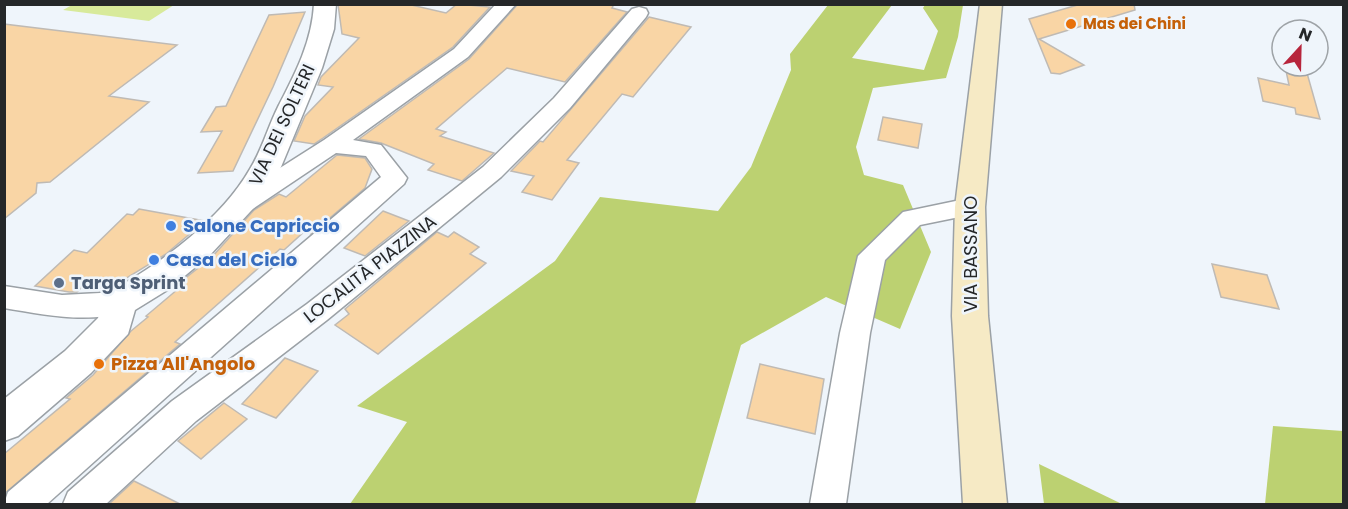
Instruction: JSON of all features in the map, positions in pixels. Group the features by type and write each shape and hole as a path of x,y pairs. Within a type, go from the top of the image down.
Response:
{"main road":[{"name":"VIA BASSANO","path":"985,504 970,315 970,207 991,4"}],"street":[{"name":"VIA DEI SOLTERI","path":"119,303 150,286 241,205 263,174 304,82 326,20 326,4"},
{"path":"241,205 332,145 461,53 507,4"},
{"name":"LOCALITÀ PIAZZINA","path":"81,504 184,411 317,312 492,172 562,103 639,14"},
{"path":"21,504 395,178 373,150 332,145"},
{"path":"828,504 855,333 872,256 912,218 970,207"},
{"path":"4,297 63,308 83,309 119,303 115,324 78,362 4,423"}],"green space":[{"path":"72,5 174,5 149,21 63,10"},
{"path":"828,5 892,5 852,58 924,70 938,31 923,8 925,5 963,5 958,37 946,78 873,88 856,147 864,175 903,185 931,252 900,329 826,297 741,345 695,504 350,504 407,422 357,406 555,261 600,197 718,211 751,167 791,70 790,54"},
{"path":"1273,426 1343,431 1343,504 1265,504"},
{"path":"1039,464 1122,504 1044,504"}],"building":[{"path":"338,4 407,4 446,13 457,4 490,7 453,47 323,138 314,144 294,141 305,116 333,87 318,85 321,77 359,38 342,34"},
{"path":"518,4 614,4 612,8 627,12 565,82 507,68 436,129 446,132 440,136 494,153 462,181 428,170 434,164 381,143 359,139 469,59"},
{"path":"1081,4 1134,4 1135,10 1039,39 1084,65 1060,74 1051,73 1029,19"},
{"path":"305,12 233,171 198,173 222,131 201,132 216,107 226,106 269,15"},
{"path":"649,17 691,27 633,97 622,94 567,160 579,163 552,200 522,192 534,176 511,171 540,141 543,142"},
{"path":"4,24 177,45 109,96 149,102 50,182 37,183 36,193 4,219"},
{"path":"1258,78 1289,85 1288,78 1308,78 1320,119 1296,114 1295,108 1263,101"},
{"path":"883,117 922,124 918,148 878,140"},
{"path":"337,155 365,158 372,169 365,188 311,234 305,231 284,250 280,249 175,342 180,344 4,494 4,454 70,399 66,398 93,375 131,331 148,317 146,316 178,289 173,288 212,257 254,210 279,194 286,197"},
{"path":"139,209 205,221 166,254 107,290 83,286 77,292 69,292 35,286 74,250 87,253 127,214 133,215"},
{"path":"383,211 409,221 365,256 344,248"},
{"path":"437,232 448,237 454,232 479,247 470,254 486,263 378,354 335,325 349,314 345,309"},
{"path":"1212,264 1267,275 1279,309 1221,297"},
{"path":"285,358 318,371 276,418 242,404"},
{"path":"760,364 824,379 815,434 747,418"},
{"path":"224,403 247,419 201,459 178,441"},
{"path":"134,481 180,504 109,504"}],"place":[{"name":"Mas dei Chini","path":"1071,24"},
{"name":"Salone Capriccio","path":"171,226"},
{"name":"Casa del Ciclo","path":"154,260"},
{"name":"Targa Sprint","path":"59,283"},
{"name":"Pizza All'Angolo","path":"99,364"}]}
